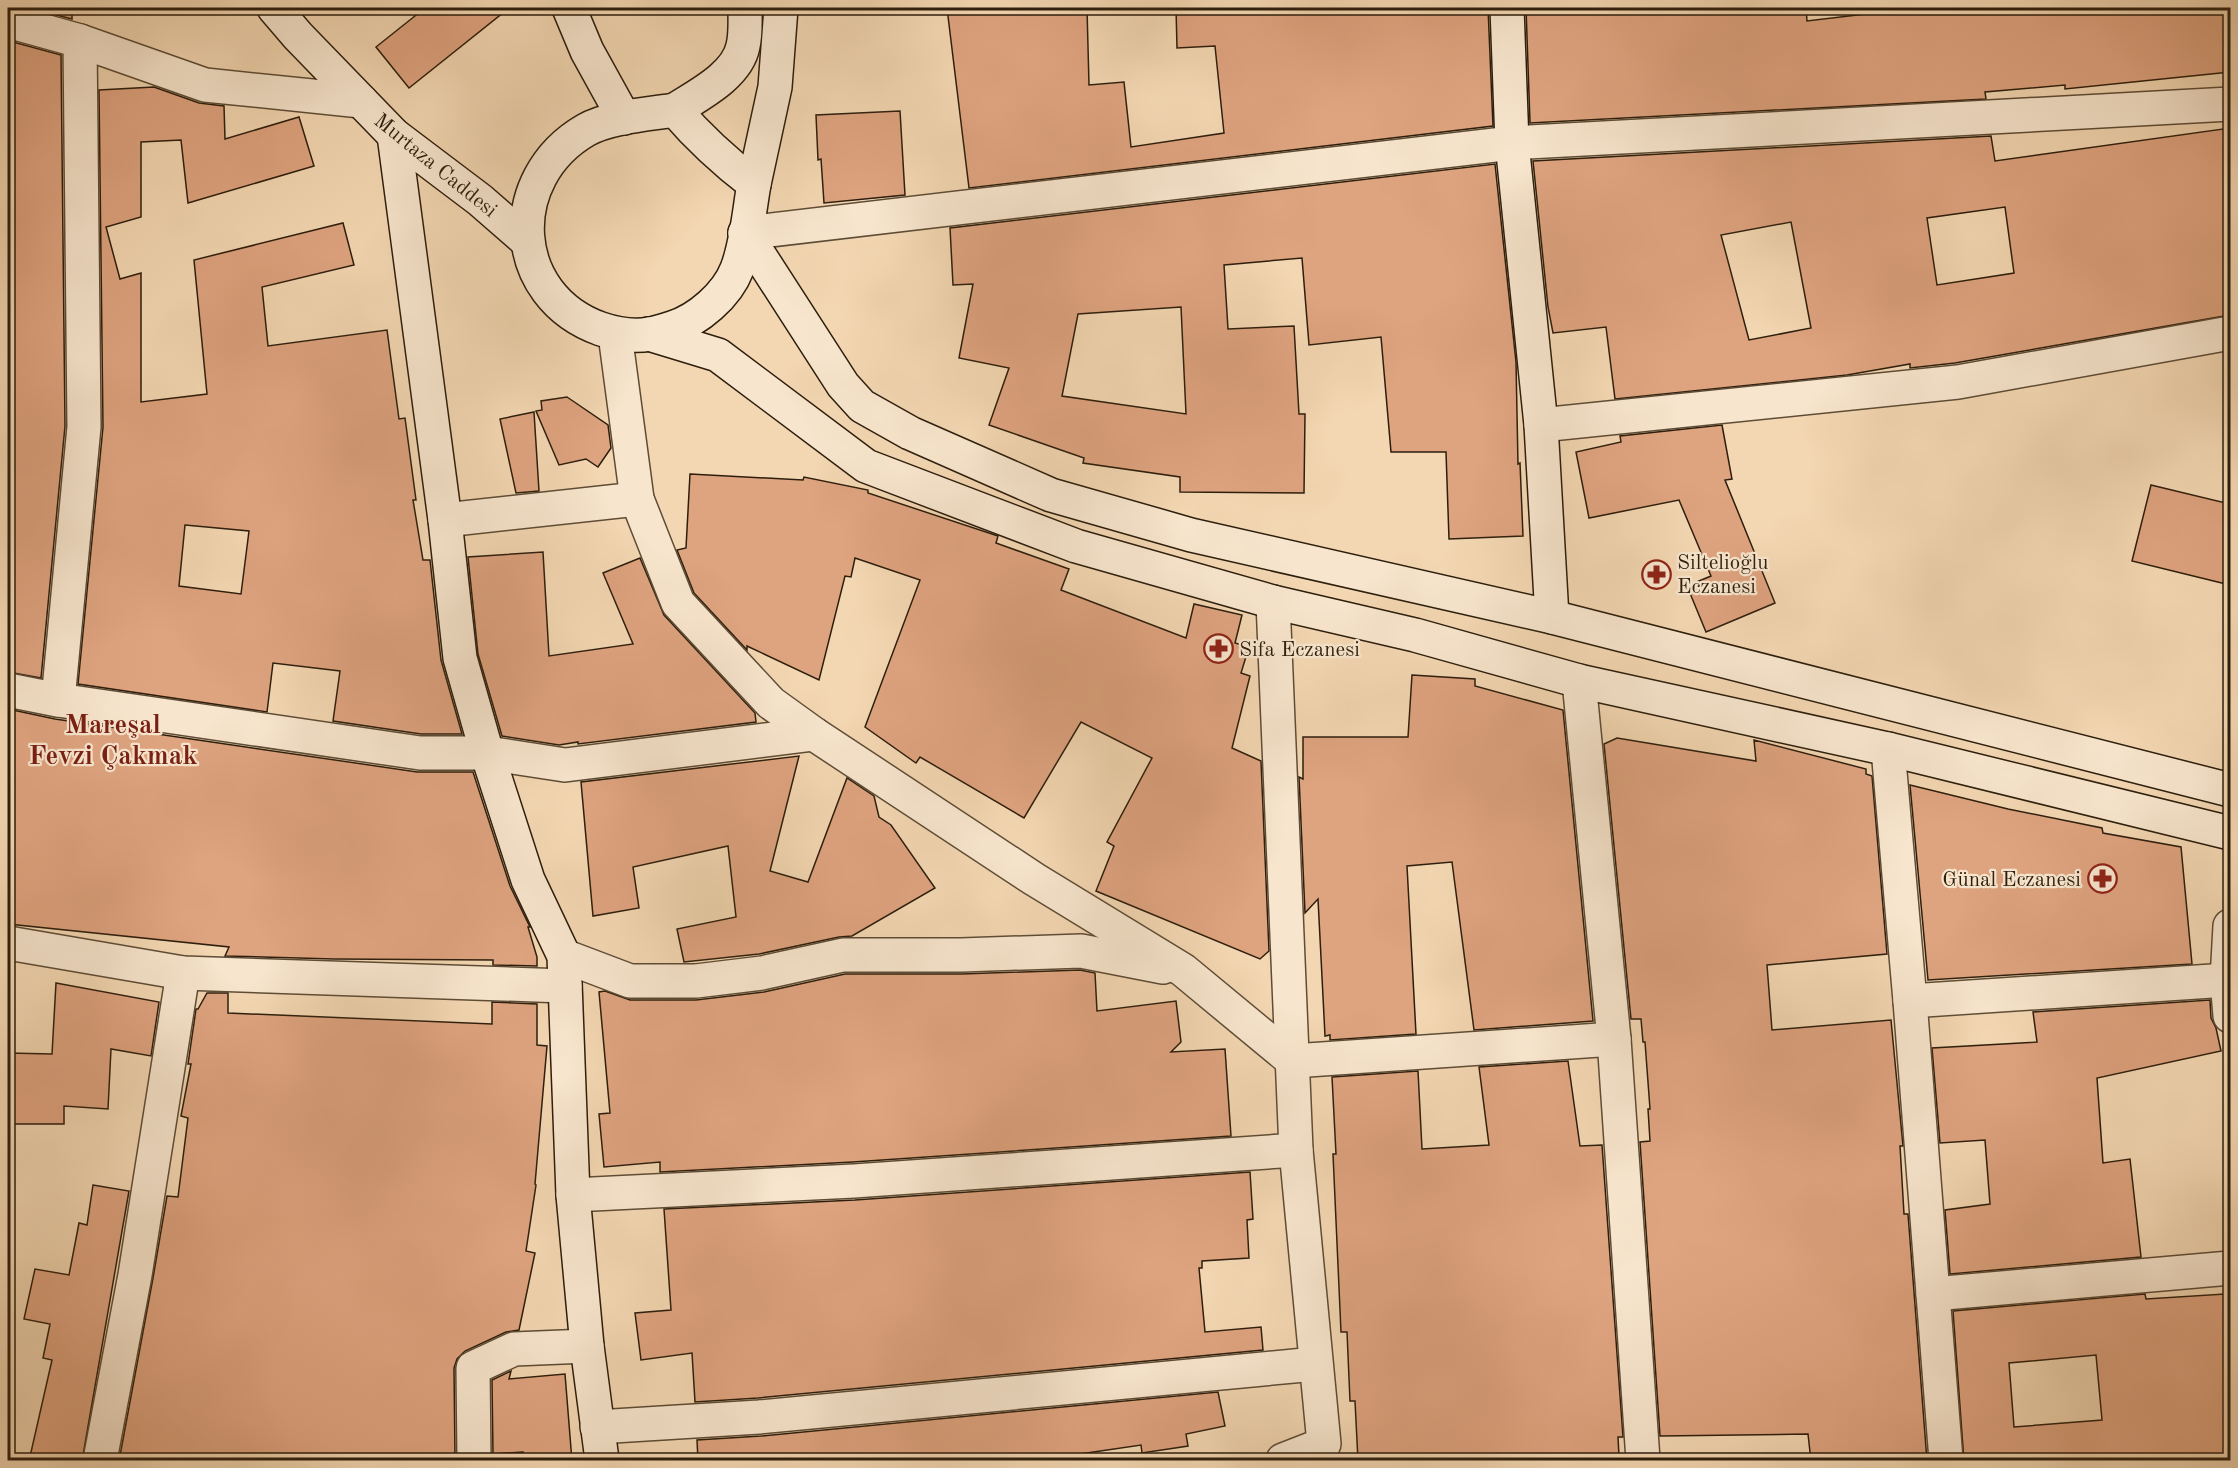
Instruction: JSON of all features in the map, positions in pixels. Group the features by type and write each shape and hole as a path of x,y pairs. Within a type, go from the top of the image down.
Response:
{"street":[{"name":"Murtaza Caddesi","path":"274,8 394,135 480,200 527,241"},
{"path":"569,8 587,51 624,118"},
{"path":"745,8 743,48 721,80 675,110 624,118 588,128 560,148 540,175 528,207 527,241 537,273 556,301 583,322 615,334 649,334 685,324 716,301 736,270 775,87 782,8"},
{"path":"1506,8 1512,143 1541,424 1552,616"},
{"path":"8,21 80,41 205,85 361,101"},
{"path":"58,700 84,428 80,41"},
{"path":"745,233 1512,143 2230,104"},
{"path":"675,110 697,136 724,162 754,184"},
{"path":"394,135 445,520 460,658 487,753 528,880 565,971 573,1196 586,1346 602,1461"},
{"path":"745,233 843,384 862,406 910,433 1062,498 1191,535 1552,616 2230,790"},
{"path":"1541,424 1958,382 2230,333"},
{"path":"615,334 637,500 678,603 771,703 814,734 1034,879 1183,970 1293,1061 1614,1039"},
{"path":"649,334 718,355 866,466 1076,546 1273,602 1415,635 1579,681 1888,749 2230,833"},
{"path":"445,520 637,500"},
{"path":"1273,602 1296,1150 1325,1452 1283,1461"},
{"path":"1579,681 1614,1039 1642,1461"},
{"path":"8,690 58,700 420,753 487,753 565,765 814,734"},
{"path":"1888,749 1946,1461"},
{"path":"2230,926 2230,1016"},
{"path":"8,943 183,973 565,971 630,981 696,981 762,973 843,955 961,955 1082,951 1183,970"},
{"path":"100,1461 135,1275 183,973"},
{"path":"1910,1001 2229,982"},
{"path":"573,1196 854,1181 1296,1150"},
{"path":"1933,1294 2230,1268"},
{"path":"474,1461 472,1368 514,1349 586,1346"},
{"path":"597,1427 759,1417 1315,1364"}],"building":[{"path":"29,8 72,8 72,19"},
{"path":"425,8 509,8 409,88 376,47"},
{"path":"947,8 1087,8 1089,85 1124,82 1131,147 1224,133 1215,46 1177,48 1176,8 1488,8 1493,126 969,188"},
{"path":"1526,8 1806,8 1807,21 1899,10 1899,8 2230,8 2230,72 2065,89 2065,85 1985,92 1986,99 1530,123"},
{"path":"13,42 61,55 65,426 41,678 8,672 8,163"},
{"path":"154,87 199,103 224,106 225,139 299,117 314,166 188,203 181,140 141,142 141,217 106,227 120,279 141,273 141,402 207,394 194,260 343,223 354,265 262,287 268,346 387,330 399,419 405,418 416,500 413,500 423,560 430,560 441,660 462,734 421,734 333,721 340,671 273,663 267,712 78,684 103,427 99,90","holes":["185,525 249,531 241,594 179,586"]},
{"path":"900,111 905,195 824,203 821,159 818,160 816,115"},
{"path":"2230,128 2230,315 1955,363 1910,368 1910,364 1847,375 1615,399 1606,327 1553,333 1548,307 1533,161 1991,136 1995,161","holes":["2005,207 2014,273 1937,285 1927,218","1791,222 1811,328 1749,340 1721,235"]},
{"path":"1495,164 1516,362 1518,464 1520,463 1523,536 1449,539 1446,452 1391,452 1381,337 1309,345 1302,258 1224,265 1228,329 1294,326 1299,414 1305,414 1304,493 1180,492 1180,477 1083,463 1084,458 989,425 1009,368 959,358 973,284 953,285 950,228","holes":["1181,307 1186,414 1062,396 1078,314"]},
{"path":"567,397 608,425 611,448 598,467 586,459 559,465 536,411 542,410 541,401"},
{"path":"534,412 539,491 516,493 500,419"},
{"path":"1722,425 1732,479 1725,480 1775,603 1706,632 1687,586 1711,576 1679,500 1589,518 1576,452 1621,442 1620,436"},
{"path":"690,474 803,480 804,477 868,490 868,493 998,536 996,543 1069,569 1061,590 1186,638 1194,604 1242,615 1235,643 1249,647 1241,673 1250,676 1232,748 1261,761 1269,951 1260,959 1096,891 1114,846 1107,842 1152,758 1081,722 1024,818 920,757 916,763 865,727 920,580 855,558 851,577 845,576 819,680 747,646 747,650 694,593 677,550 686,548"},
{"path":"2151,485 2230,504 2230,585 2132,561"},
{"path":"543,552 549,656 633,644 603,573 640,558 664,615 755,713 756,722 578,744 578,742 559,745 502,736 478,654 468,557"},
{"path":"1412,675 1475,679 1475,686 1563,710 1593,1021 1474,1030 1452,862 1407,866 1416,1034 1330,1040 1330,1035 1325,1036 1318,899 1305,913 1299,777 1303,779 1303,737 1408,737"},
{"path":"8,709 55,719 417,772 473,772 510,886 530,927 528,927 537,957 537,966 493,965 493,960 225,956 229,947 8,924"},
{"path":"1617,738 1756,761 1754,740 1866,769 1866,774 1872,776 1887,954 1767,965 1772,1030 1891,1020 1903,1146 1900,1146 1904,1214 1908,1214 1927,1461 1811,1461 1808,1434 1660,1436 1640,1142 1650,1141 1645,1042 1643,1042 1641,1019 1631,1019 1604,744"},
{"path":"799,756 770,871 808,882 847,778 874,796 879,817 891,825 935,888 852,936 759,954 684,962 677,929 736,917 728,846 633,867 639,908 593,916 581,782"},
{"path":"1910,785 2008,809 2102,828 2103,833 2181,847 2192,964 1928,980"},
{"path":"1080,970 1095,973 1097,1011 1176,1001 1181,1042 1171,1052 1225,1049 1231,1136 853,1162 660,1172 660,1162 604,1167 599,1114 610,1113 599,992 605,991 630,1000 696,1000 764,992 845,974 961,974"},
{"path":"56,983 159,1002 151,1056 111,1049 108,1109 64,1106 64,1124 8,1124 8,1053 52,1054"},
{"path":"207,993 228,993 228,1013 492,1024 492,1002 537,1004 537,1045 547,1046 536,1185 526,1251 535,1253 519,1330 506,1332 465,1351 457,1359 454,1368 455,1458 446,1459 446,1461 119,1461 167,1196 178,1197 188,1118 181,1116 191,1064 188,1064 196,1009"},
{"path":"2210,1000 2211,1018 2216,1028 2221,1051 2097,1078 2103,1163 2130,1159 2141,1257 1950,1274 1945,1210 1990,1204 1985,1140 1940,1143 1932,1048 2037,1042 2033,1012"},
{"path":"1568,1061 1580,1146 1602,1145 1623,1437 1618,1437 1619,1456 1522,1461 1358,1461 1355,1401 1350,1401 1347,1332 1341,1332 1332,1077 1418,1071 1422,1149 1489,1145 1479,1067"},
{"path":"1250,1172 1253,1219 1247,1220 1249,1258 1202,1261 1202,1268 1199,1268 1205,1332 1261,1327 1263,1350 695,1402 692,1353 641,1360 635,1313 671,1310 664,1209 855,1200"},
{"path":"93,1185 129,1191 82,1461 29,1461 52,1360 43,1358 50,1324 24,1319 35,1269 69,1275 79,1223 87,1225"},
{"path":"2145,1294 2146,1299 2225,1294 2230,1350 2225,1350 2230,1411 2230,1461 1964,1461 1953,1311","holes":["2096,1355 2102,1420 2014,1427 2009,1363"]},
{"path":"511,1371 509,1379 565,1374 572,1461 524,1461 523,1452 493,1454 492,1380"},
{"path":"1218,1392 1225,1426 1186,1434 1188,1446 1142,1453 1141,1445 1053,1458 1053,1461 698,1461 697,1440 761,1436"}],"place":[{"name":"Siltelioğlu Eczanesi","path":"1656,574"},
{"name":"Sifa Eczanesi","path":"1218,649"},
{"name":"Günal Eczanesi","path":"2102,879"}],"district":[{"name":"Mareşal Fevzi Çakmak","path":"113,740"}]}
